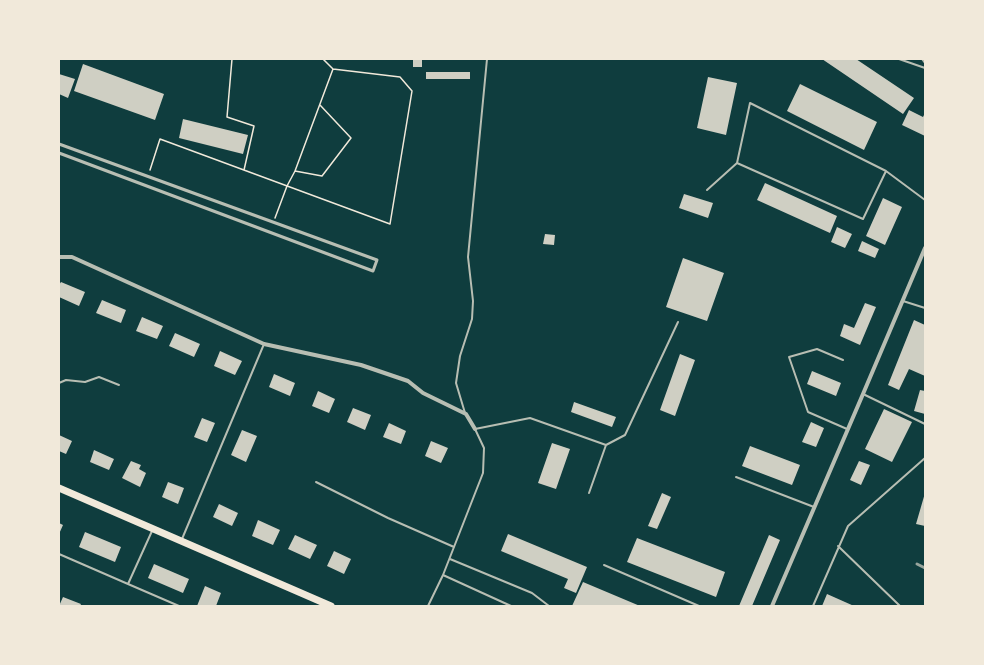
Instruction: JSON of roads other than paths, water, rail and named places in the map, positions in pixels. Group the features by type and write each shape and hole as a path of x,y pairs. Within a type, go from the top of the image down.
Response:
{"main road":[{"path":"59,488 182,540 323,604 331,606"}],"street":[{"path":"59,144 377,260 373,271 59,153"},
{"path":"772,606 925,248"},
{"path":"59,257 72,257 264,344 361,365 401,378 408,381 423,393 466,414 475,430"}],"lane":[{"path":"466,414 456,383 460,356 472,319 473,301 468,257 486,59"},
{"path":"899,59 925,68"},
{"path":"922,59 925,63"},
{"path":"707,190 737,163 750,103 886,171 925,200"},
{"path":"737,163 863,219 886,171"},
{"path":"902,301 925,308"},
{"path":"589,493 606,445 625,435 678,322"},
{"path":"182,540 264,344"},
{"path":"843,360 817,349 789,357 808,412 848,429"},
{"path":"59,383 66,380 84,382 99,377 119,385"},
{"path":"863,394 925,424"},
{"path":"428,606 450,559 483,473 484,448 475,430 530,418 606,445"},
{"path":"812,606 848,526 925,458"},
{"path":"736,476 814,507"},
{"path":"316,482 388,518 454,547"},
{"path":"128,584 153,528"},
{"path":"838,546 900,606"},
{"path":"59,554 179,606"},
{"path":"450,559 532,593 549,606"},
{"path":"604,565 699,606"},
{"path":"443,575 511,606"}],"railway":[{"path":"917,564 925,568"}]}
